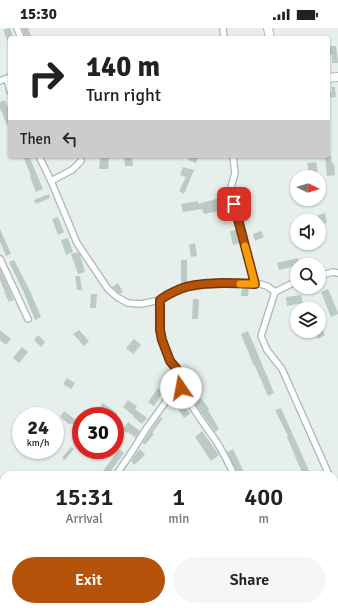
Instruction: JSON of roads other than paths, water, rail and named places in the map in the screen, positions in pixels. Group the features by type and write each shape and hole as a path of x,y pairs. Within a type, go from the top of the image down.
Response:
{"street":[{"path":"0,81 8,78"},
{"path":"40,158 77,243 108,289 117,298 128,303 141,304 160,300 180,288 193,285 219,284 255,284 267,286 275,292"},
{"path":"233,158 235,173 230,191 255,284"},
{"path":"51,181 72,170 81,161"},
{"path":"0,258 28,319"},
{"path":"326,274 333,272 338,273"},
{"path":"290,284 275,292 261,336 267,350 282,369 327,471"},
{"path":"160,300 160,330 162,340 170,361 180,373 182,379 181,388 225,456 232,471"},
{"path":"119,471 172,393 181,388"}]}
